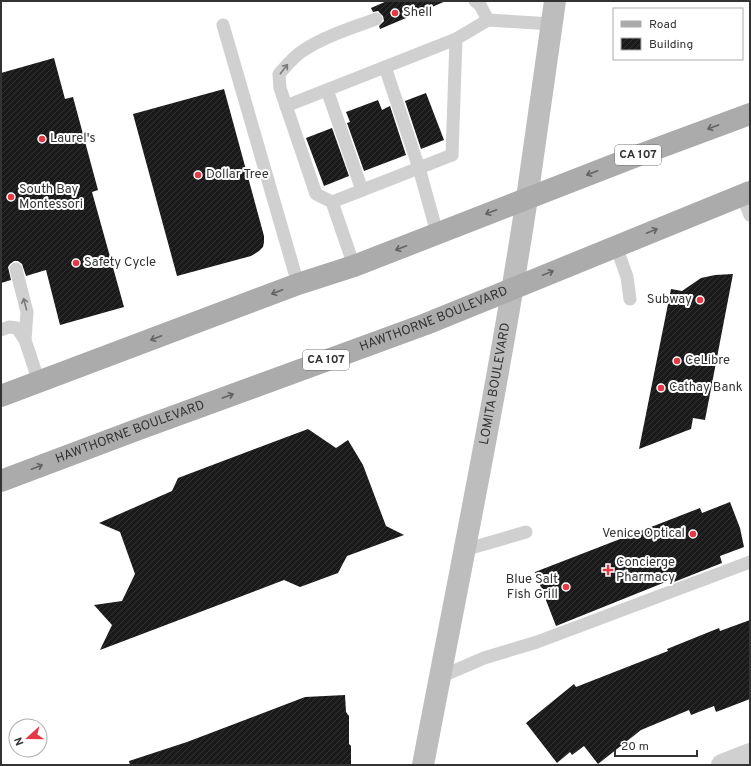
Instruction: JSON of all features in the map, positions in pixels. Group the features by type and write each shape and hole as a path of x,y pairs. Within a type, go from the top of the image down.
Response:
{"main road":[{"name":"LOMITA BOULEVARD","path":"423,765 512,288 527,198 555,1"},
{"name":"CA 107","path":"1,396 298,284 354,266 527,198 750,114"},
{"name":"HAWTHORNE BOULEVARD","path":"1,481 426,324 746,193"}],"street":[{"path":"722,765 750,754"}],"lane":[{"path":"475,1 480,4 488,20"},
{"path":"354,266 332,202 316,194 280,88 279,74 290,61 303,50 319,41 376,19"},
{"path":"286,106 456,39 488,20 552,24"},
{"path":"223,25 298,284"},
{"path":"332,202 452,155 456,39"},
{"path":"385,67 419,168 437,233"},
{"path":"326,90 362,190"},
{"path":"746,193 750,215"},
{"path":"616,246 627,277 630,299"},
{"path":"16,269 27,312 25,340"},
{"path":"1,330 9,327 17,328 25,340 39,382"},
{"path":"464,550 526,532"},
{"path":"440,677 484,658 537,642 750,562"}],"building":[{"name":"Shell","path":"387,1 446,1 380,29 379,26 384,21 383,16 378,11 373,12 371,8"},
{"path":"54,58 65,99 73,97 98,190 92,192 124,307 60,325 46,270 26,276 22,264 18,261 14,261 8,267 11,280 1,283 1,73"},
{"name":"Dollar Tree","path":"224,89 264,236 263,247 251,256 177,276 133,114"},
{"path":"426,93 444,140 421,149 405,101"},
{"path":"378,100 382,110 390,106 406,155 364,171 347,123 350,122 346,112"},
{"path":"332,128 349,176 324,186 306,138"},
{"path":"733,274 705,420 693,418 691,429 639,449 671,289 682,291 701,278 715,275"},
{"path":"308,429 336,448 348,440 363,465 386,526 404,535 347,556 338,573 300,587 284,580 100,650 112,625 94,605 122,601 135,574 120,532 99,523 172,491 178,478"},
{"path":"730,502 740,528 744,547 720,556 722,563 674,582 673,579 556,626 535,572 700,508 702,513"},
{"path":"750,620 750,699 716,712 714,706 691,715 689,710 641,730 598,764 584,746 572,755 570,752 557,763 526,723 574,684 576,687 668,651 667,649 719,628 720,631"},
{"path":"345,695 346,712 349,716 351,765 130,765 129,761 187,742 305,697"}],"place":[{"name":"Shell","path":"395,13"},
{"name":"Laurel's","path":"42,139"},
{"name":"Dollar Tree","path":"198,175"},
{"name":"South Bay Montessori","path":"11,197"},
{"name":"Safety Cycle","path":"76,263"},
{"name":"Subway","path":"700,300"},
{"name":"CeLibre","path":"677,361"},
{"name":"Cathay Bank","path":"661,388"},
{"name":"Venice Optical","path":"693,534"},
{"name":"Concierge Pharmacy","path":"608,570"},
{"name":"Blue Salt Fish Grill","path":"566,587"}]}
